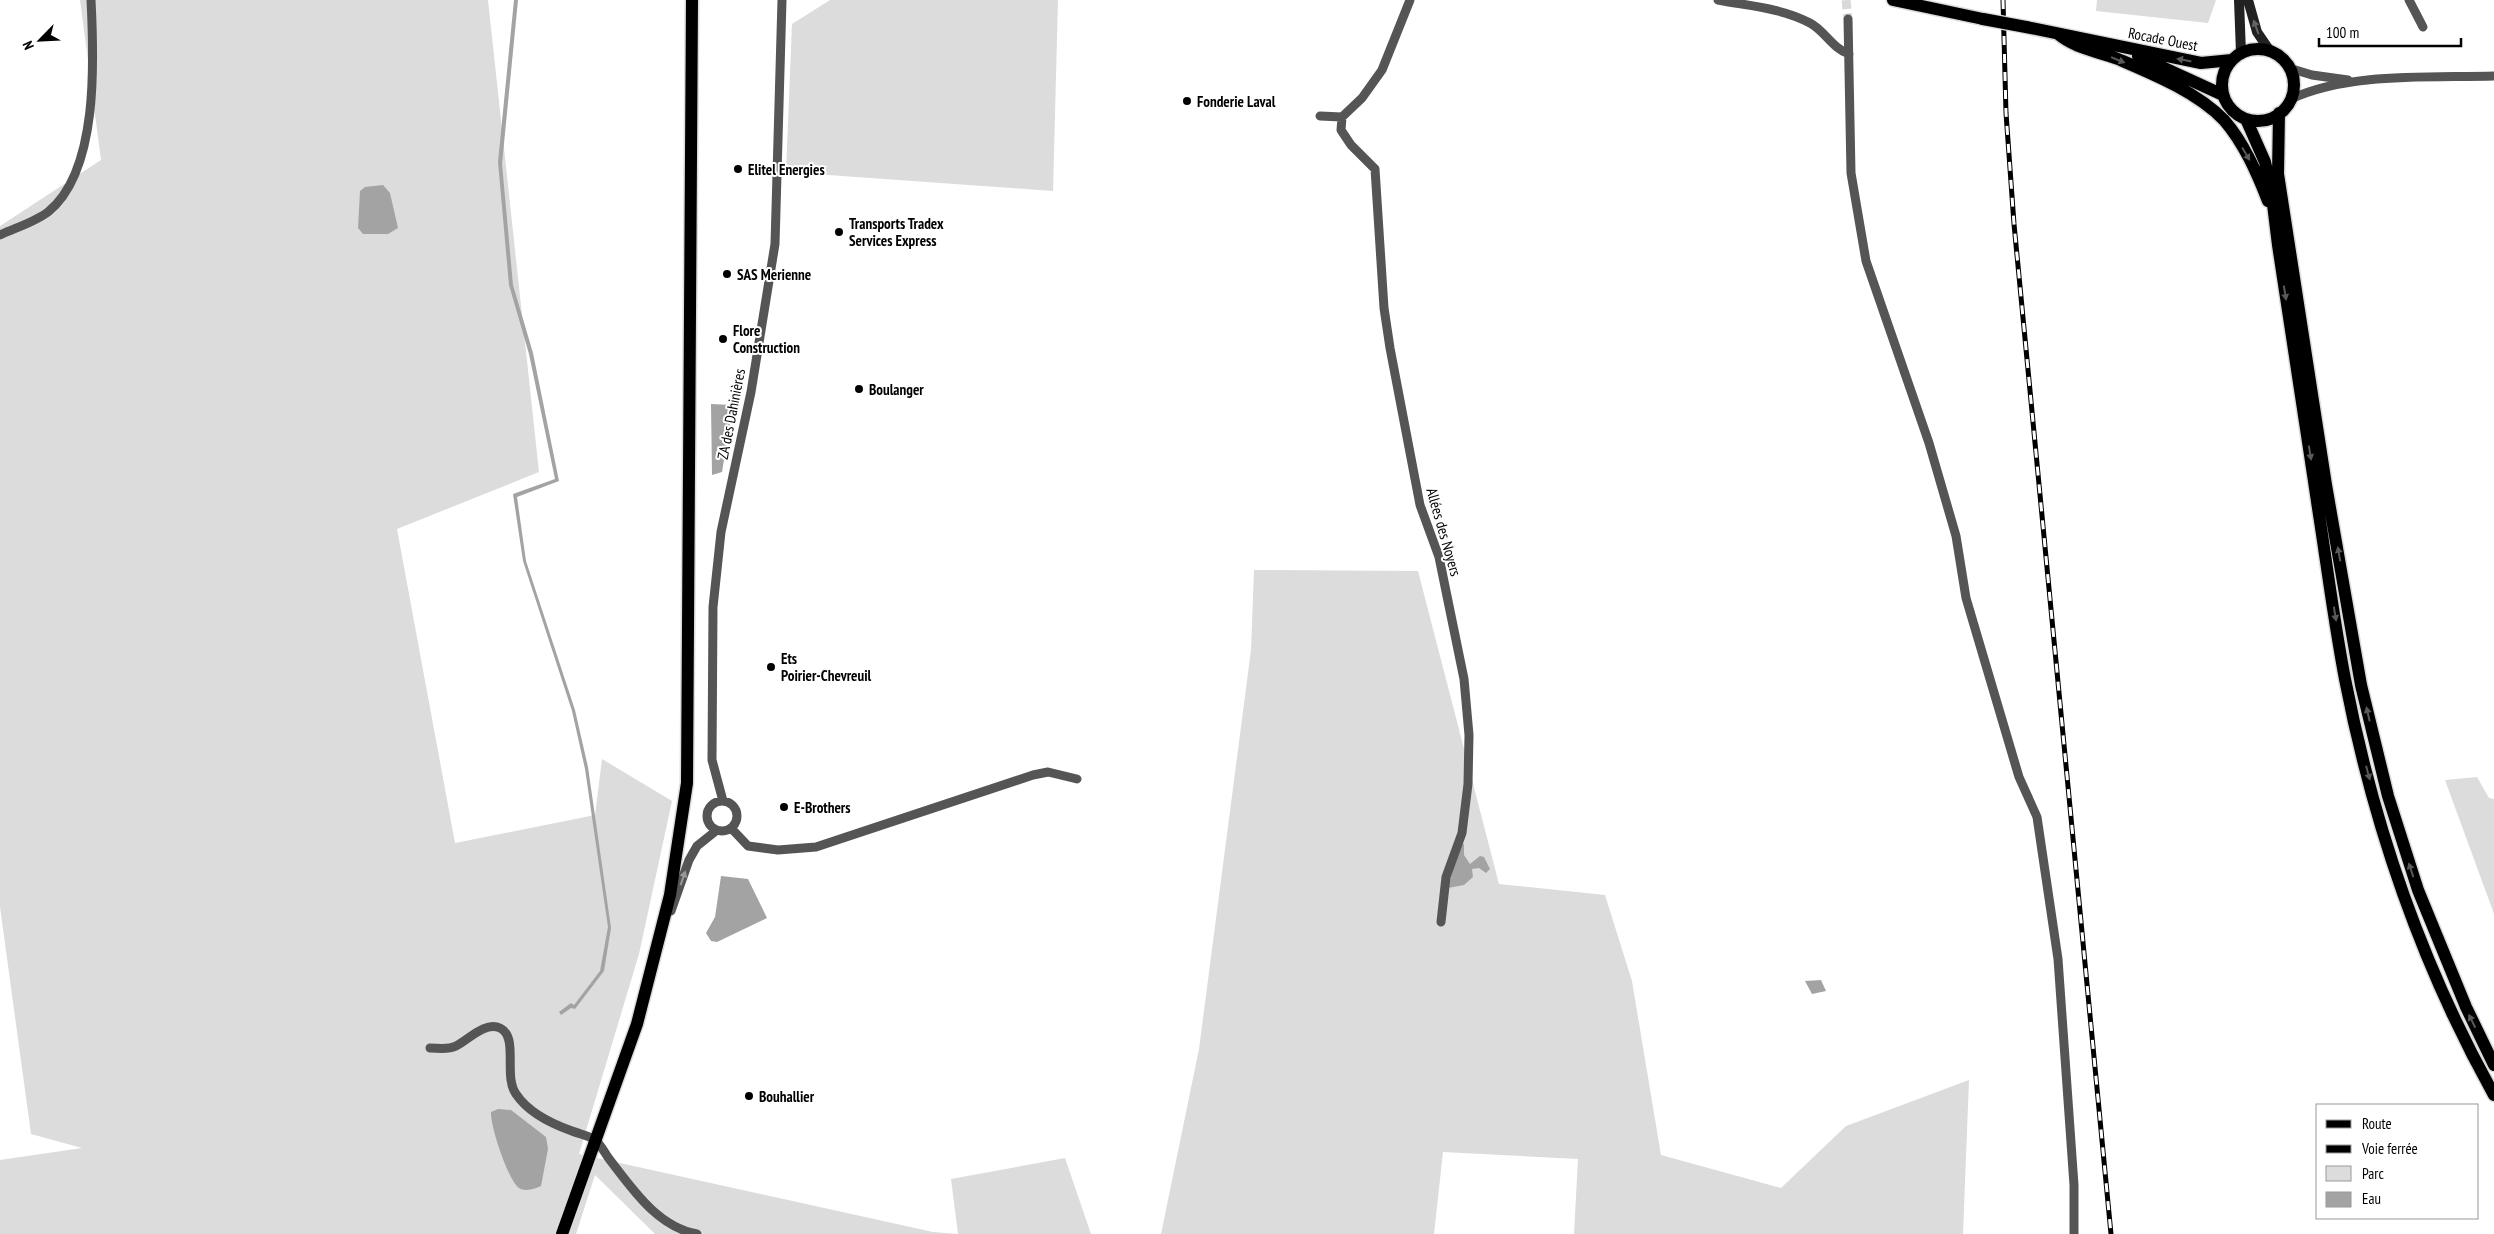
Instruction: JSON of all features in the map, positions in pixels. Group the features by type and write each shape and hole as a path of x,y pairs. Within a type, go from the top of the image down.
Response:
{"main road":[{"path":"562,1234 637,1024 660,940 679,847 687,782 692,0"},
{"name":"Rocade Ouest","path":"1893,0 2201,63 2237,56"},
{"path":"2237,56 2239,0"},
{"path":"2248,0 2257,32 2270,51 2284,61 2293,78 2291,99 2279,113 2269,119 2258,121 2246,119 2228,105 2223,94 2223,76 2237,56 2251,50 2270,51"},
{"path":"2058,34 2070,44 2116,59 2185,92 2223,120 2248,155 2268,200 2278,245"},
{"name":"Rocade Ouest","path":"2118,47 2223,94"},
{"path":"2279,113 2278,174 2326,485 2363,694 2388,796 2418,890 2466,1007 2494,1065"},
{"path":"2246,119 2265,162 2272,188 2278,245 2340,650 2362,750 2386,841 2426,954 2494,1095"}],"street":[{"path":"0,235 48,213 76,175 87,139 92,81 91,0"},
{"name":"ZA des Dahinières","path":"722,801 712,760 713,607 721,532 751,392 775,244 782,0"},
{"path":"1320,116 1342,117 1362,98 1382,70 1410,0"},
{"path":"1718,0 1781,12 1811,24 1841,51 1849,54"},
{"path":"2409,0 2424,27"},
{"path":"1848,19 1851,172 1866,261 1929,443 1956,536 1966,598 2019,777 2037,817 2058,959 2074,1185 2074,1234"},
{"path":"2289,68 2312,75 2358,81"},
{"path":"2291,99 2313,89 2358,81 2494,76"},
{"name":"Allées des Noyers","path":"1342,117 1341,130 1351,146 1375,169 1384,308 1390,348 1420,505 1440,557 1464,679 1469,735 1468,784 1462,833 1446,877 1441,922"},
{"path":"731,828 743,842 762,849 816,847 1033,775 1048,772 1077,779"},
{"path":"660,940 689,860 697,846 717,830 731,828 734,824 737,814 732,805 722,801 714,803 708,810 710,824 717,830"},
{"path":"430,1048 456,1046 484,1028 498,1027 507,1032 510,1040 509,1074 514,1093 526,1106 559,1126 596,1140 653,1211 665,1223 682,1231 697,1234"}],"green space":[{"path":"80,0 488,0 539,472 397,529 455,843 595,815 602,759 672,801 639,954 579,1154 933,1232 958,1234 655,1234 595,1175 576,1234 0,1234 0,1160 82,1148 31,1134 0,907 0,226 101,160"},
{"path":"830,0 1058,0 1053,191 786,172 792,24"},
{"path":"2097,0 2216,0 2208,23 2096,11"},
{"path":"1254,570 1418,571 1499,884 1605,895 1632,981 1661,1155 1781,1188 1846,1126 1969,1080 1963,1234 1574,1234 1578,1159 1443,1152 1434,1234 1161,1234 1199,1049 1251,650"},
{"path":"2477,777 2489,798 2494,799 2494,914 2445,780"},
{"path":"1065,1158 1091,1234 958,1234 951,1179"}],"water":[{"path":"514,0 518,0 502,164 513,285 533,353 559,481 517,497 526,561 575,710 588,767 611,928 604,971 575,1009 571,1008 561,1015 559,1012 571,1003 574,1005 600,971 608,927 585,769 572,711 523,561 513,494 555,479 529,354 509,285 498,162"},
{"path":"383,185 390,193 398,228 388,234 363,234 358,228 360,191 365,187"},
{"path":"711,404 733,405 722,472 712,475"},
{"path":"1464,844 1464,855 1470,864 1480,856 1484,857 1490,869 1486,873 1479,868 1472,869 1473,877 1464,885 1448,888 1459,845"},
{"path":"721,876 748,879 767,918 717,942 711,941 706,933 715,917"},
{"path":"1821,980 1826,991 1812,994 1805,981"},
{"path":"498,1109 511,1110 546,1137 548,1149 541,1186 524,1190 519,1188 510,1175 500,1152 491,1119 491,1112"}],"tunnel":[{"path":"1846,0 1848,19"}],"railway":[{"path":"2003,0 2006,113 2014,224 2111,1234"}],"place":[{"name":"Fonderie Laval","path":"1187,101"},
{"name":"Elitel Energies","path":"738,169"},
{"name":"Transports Tradex Services Express","path":"839,232"},
{"name":"SAS Merienne","path":"727,274"},
{"name":"Flore Construction","path":"723,339"},
{"name":"Boulanger","path":"859,389"},
{"name":"Ets Poirier-Chevreuil","path":"771,667"},
{"name":"E-Brothers","path":"784,807"},
{"name":"Bouhallier","path":"749,1096"}]}
